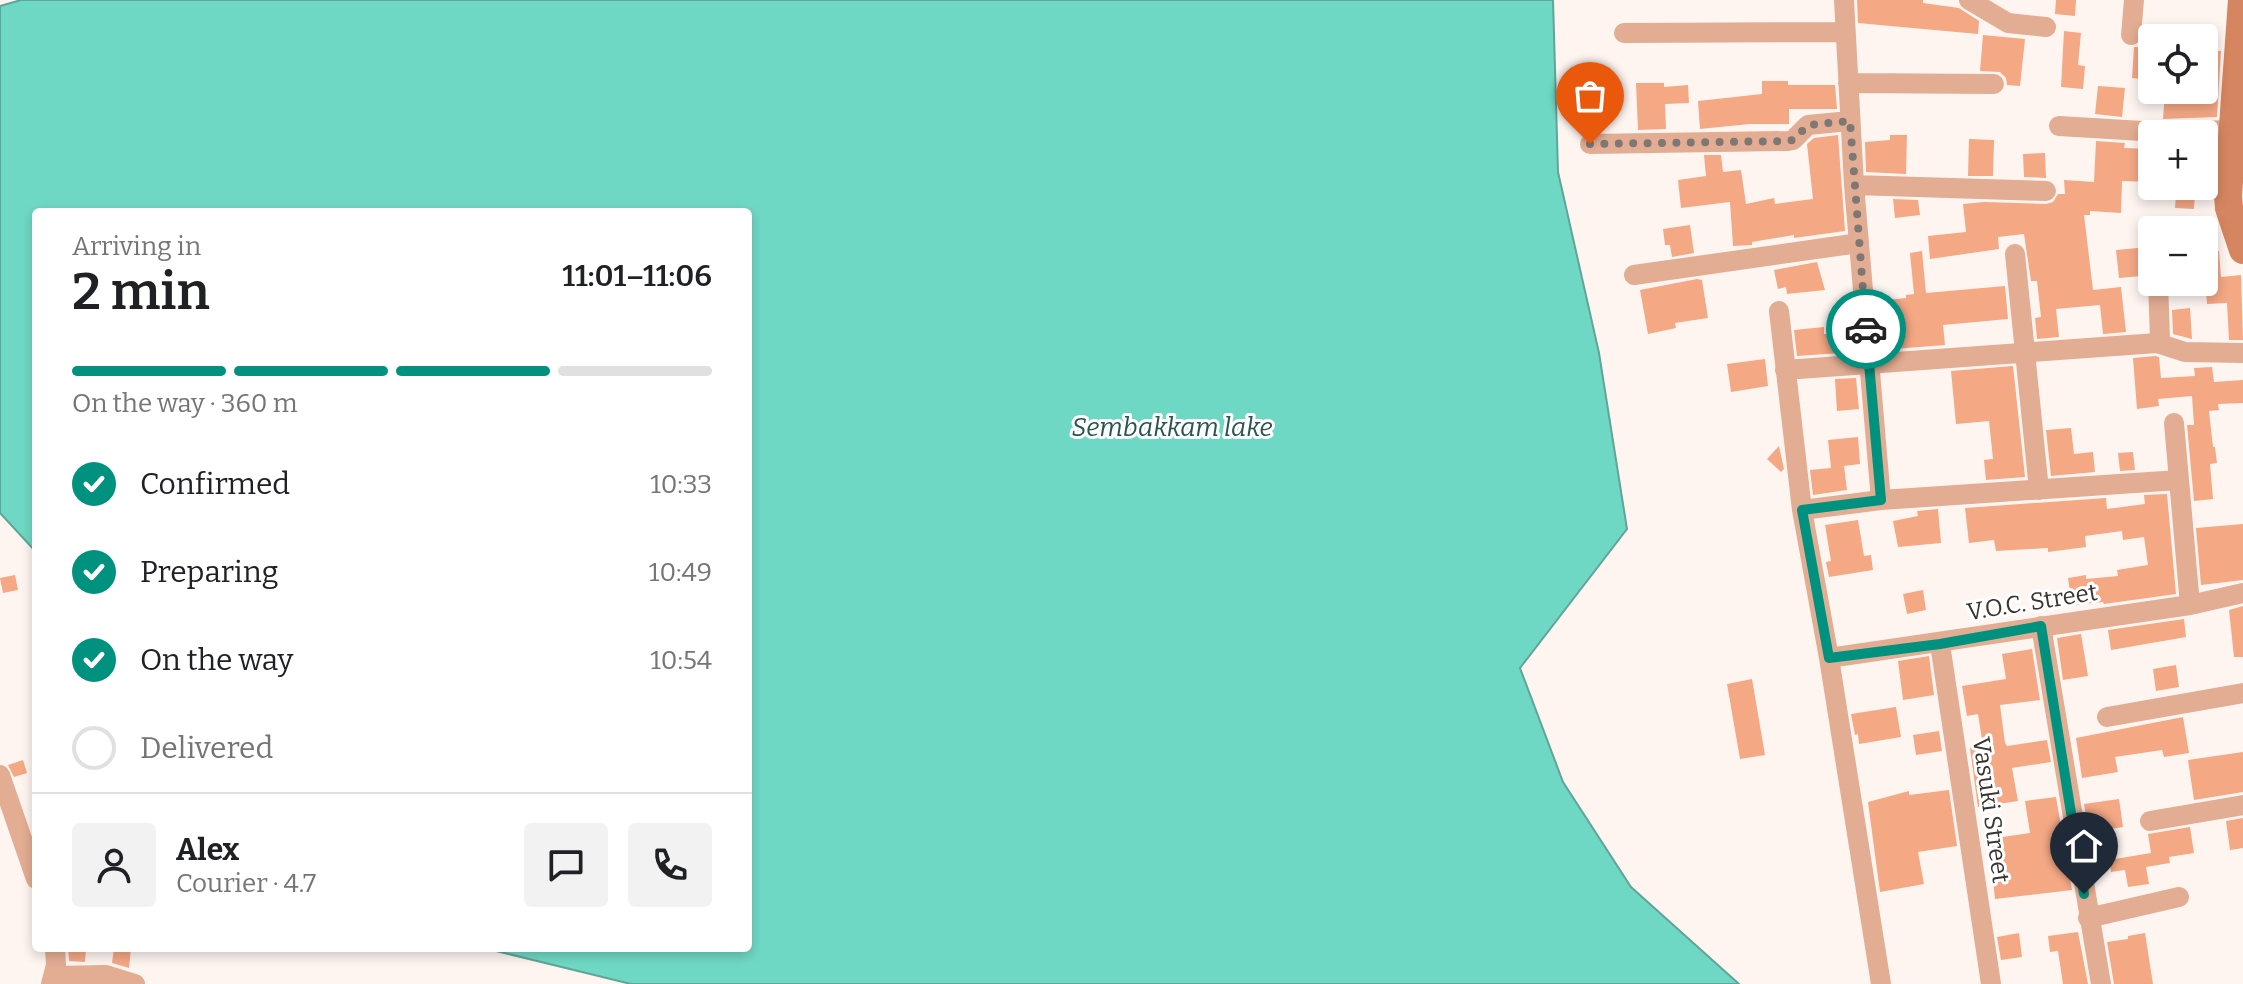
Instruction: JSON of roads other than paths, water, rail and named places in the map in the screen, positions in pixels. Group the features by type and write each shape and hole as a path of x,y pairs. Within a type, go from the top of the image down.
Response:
{"street":[{"path":"1844,0 1854,185 1881,500"},
{"path":"1969,0 2008,23 2046,27"},
{"path":"2131,35 2134,0"},
{"path":"2242,0 2228,196 2242,244"},
{"path":"1624,33 1844,32"},
{"path":"1848,83 1994,84"},
{"path":"1590,144 1788,141 1808,125 1850,121"},
{"path":"2059,126 2159,132 2231,130"},
{"path":"1854,185 2046,191"},
{"path":"1634,275 1859,243"},
{"path":"2015,254 2039,490"},
{"path":"2157,343 2160,338 2158,296"},
{"path":"1779,311 1802,510 1881,984"},
{"path":"1785,370 2157,343 2185,352 2243,353"},
{"path":"2174,423 2190,605"},
{"path":"1802,510 1881,500 2179,480"},
{"name":"V.O.C. Street","path":"1829,658 2190,605 2243,593"},
{"path":"2041,626 2101,984"},
{"name":"Vasuki Street","path":"1940,644 1991,984"},
{"path":"2107,717 2243,693"},
{"path":"0,775 32,866"},
{"path":"2150,821 2243,805"},
{"path":"2088,918 2179,897"},
{"path":"55,952 52,980 106,975 135,984"}],"water":[{"name":"Sembakkam lake","path":"21,0 1553,0 1558,172 1599,353 1627,529 1520,668 1563,782 1631,887 1739,984 631,984 500,952 752,952 752,208 32,208 32,548 0,513 0,6"}]}
